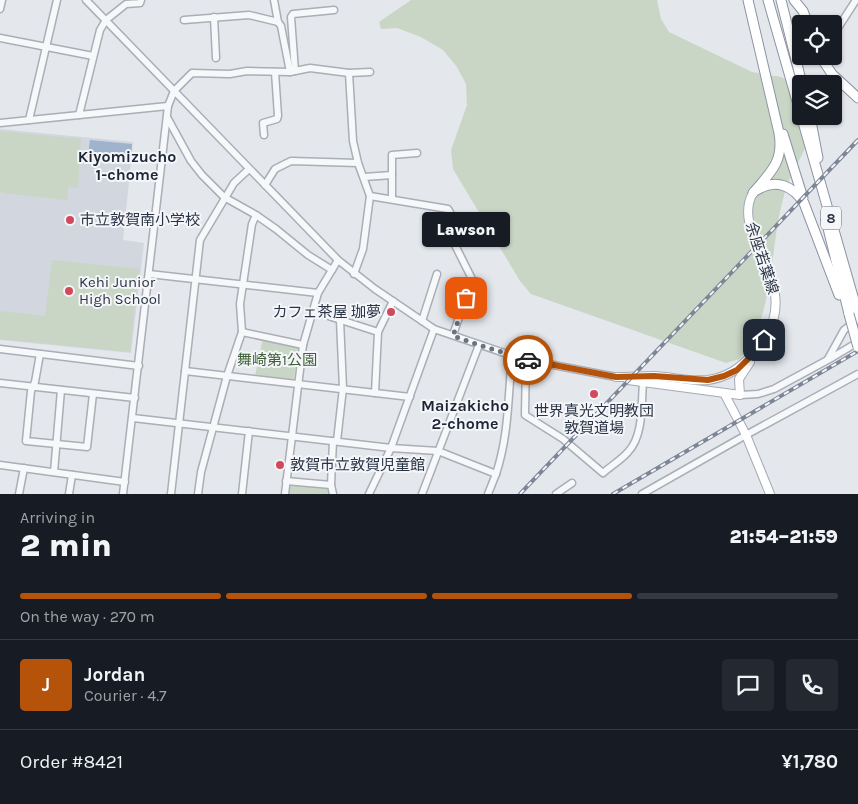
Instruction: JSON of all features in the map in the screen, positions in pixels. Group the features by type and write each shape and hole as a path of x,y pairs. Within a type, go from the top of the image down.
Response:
{"highway":[{"path":"748,0 779,133 780,148 776,164 753,193"},
{"name":"8","path":"768,0 792,85"},
{"path":"780,0 800,75"},
{"path":"794,0 805,15"},
{"path":"826,65 832,74 858,98"},
{"path":"768,84 804,203 853,313 858,347"},
{"name":"8","path":"803,125 832,221 853,313"},
{"name":"8","path":"803,125 853,313"},
{"path":"812,125 832,221"},
{"path":"753,193 768,185 782,184 792,188 804,203"}],"main road":[{"name":"余座若葉線","path":"740,395 739,378 768,335 773,322 776,298 770,274 750,222 748,206 753,193"},
{"name":"余座若葉線","path":"616,377 654,376 699,380 717,378 737,370 758,349"},
{"path":"616,377 642,383 740,395"},
{"path":"724,393 746,435 770,494"}],"street":[{"path":"0,9 2,0"},
{"path":"29,120 57,0"},
{"path":"86,0 338,260 354,274 434,329 512,356 616,377"},
{"path":"274,0 278,22 281,26 293,72"},
{"path":"842,22 856,0"},
{"path":"79,115 100,30 106,20 126,4 142,1"},
{"path":"293,72 291,17 293,14 334,10"},
{"path":"184,20 249,15 278,22"},
{"path":"214,17 216,58"},
{"path":"0,38 93,56"},
{"path":"123,494 168,106 174,91 192,73 293,72 310,68 349,73 370,72"},
{"path":"264,135 263,123 277,119 278,116 275,72"},
{"path":"349,73 353,141 370,196 363,249 354,274"},
{"path":"0,123 168,106"},
{"path":"168,119 191,161 224,197 256,215 308,256 332,270"},
{"path":"392,199 392,155 417,153"},
{"path":"265,185 275,169 291,161 358,162"},
{"path":"171,494 200,240 224,197 234,183 249,169"},
{"path":"364,177 392,175"},
{"path":"370,196 448,209 451,214 449,233 472,279 453,336"},
{"path":"198,494 201,472 213,427 227,376 242,332 240,304 242,285 252,224 256,215"},
{"path":"285,494 303,345 318,294 338,260"},
{"path":"149,274 318,294"},
{"path":"422,321 436,274"},
{"path":"375,393 378,332 393,301"},
{"path":"313,311 378,332"},
{"path":"827,360 844,330 858,319"},
{"path":"333,494 331,485 335,441 343,388 340,320"},
{"path":"368,494 390,448 434,329"},
{"path":"242,332 303,345"},
{"path":"740,395 769,391 827,360 856,338"},
{"path":"422,494 479,345"},
{"path":"0,349 139,366"},
{"path":"40,354 33,387 26,441 87,448 93,394"},
{"path":"488,494 502,455 509,416 512,356"},
{"path":"526,359 525,415 563,439 604,472 628,452 636,440 640,419 642,383"},
{"path":"185,371 410,397"},
{"path":"642,494 858,374"},
{"path":"0,383 135,398"},
{"path":"54,472 62,390"},
{"path":"133,418 390,448 438,451 496,474"},
{"path":"242,494 249,431"},
{"path":"0,465 125,482"},
{"path":"19,494 24,468"},
{"path":"70,494 72,475"},
{"path":"286,480 331,485"},
{"path":"556,494 572,483"}],"shaded area":[{"path":"0,129 133,142 123,240 144,243 131,353 0,340"}],"green space":[{"path":"411,0 657,0 661,19 669,32 752,72 781,77 792,83 792,125 814,125 788,183 783,200 765,305 760,322 740,359 726,363 531,294 520,281 453,169 451,150 467,105 466,84 457,67 443,50 421,37 397,28 381,29 379,22"},
{"path":"0,131 81,139 78,188 68,187 67,200 0,192"},
{"path":"52,260 139,269 130,352 0,339 0,311 45,316"},
{"name":"舞崎第1公園","path":"263,338 297,346 294,378 290,380 255,376"},
{"path":"289,485 328,487 330,494 288,494"}],"water":[{"path":"90,140 132,144 131,159 88,155"}],"railway":[{"path":"520,494 858,140"},
{"path":"613,494 858,351"}],"way so far":[{"path":"466,298 453,336 528,360"}],"place":[{"name":"市立敦賀南小学校","path":"70,220"},
{"name":"Kehi Junior High School","path":"69,291"},
{"name":"Lawson","path":"466,298"},
{"name":"カフェ茶屋 珈夢","path":"391,312"},
{"name":"世界真光文明教団 敦賀道場","path":"594,394"},
{"name":"敦賀市立敦賀児童館","path":"280,465"}],"district":[{"name":"Kiyomizucho 1-chome","path":"127,165"},
{"name":"Maizakicho 2-chome","path":"465,414"}],"route":[{"path":"528,360 616,377 654,376 708,380 737,370 758,349 764,340"}]}
